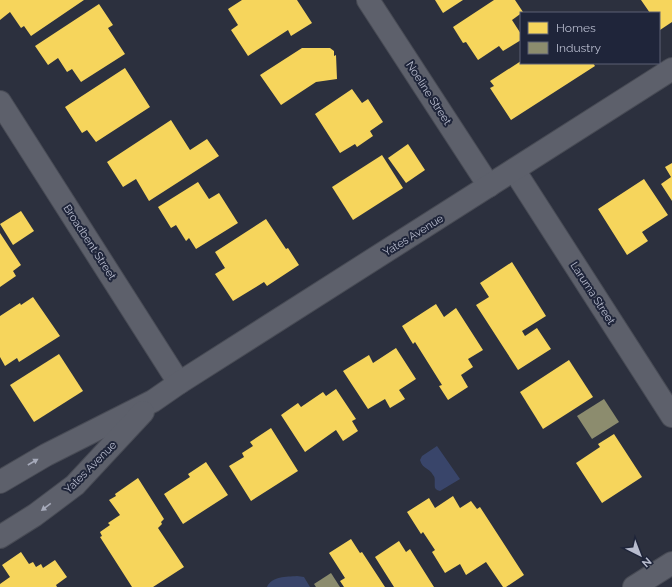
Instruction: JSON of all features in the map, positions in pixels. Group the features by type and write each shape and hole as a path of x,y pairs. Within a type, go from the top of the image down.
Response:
{"street":[{"name":"Noeline Street","path":"368,0 490,186"},
{"name":"Yates Avenue","path":"0,482 46,455 153,401 672,69"},
{"name":"Broadbent Street","path":"0,102 179,383"},
{"name":"Laruma Street","path":"514,170 672,416"},
{"name":"Yates Avenue","path":"0,537 35,515 75,485 153,401"},
{"path":"634,587 672,563"}],"water":[{"path":"437,446 460,479 440,491 435,488 434,476 421,463 420,460 422,456"},
{"path":"297,576 304,577 310,587 267,587 269,583 276,579"}],"building: Homes":[{"path":"0,0 84,0 31,36 24,26 21,28 10,12 0,20"},
{"path":"242,0 297,0 312,23 291,36 288,30 248,56 231,30 238,25 228,9"},
{"path":"435,0 463,0 443,13"},
{"path":"494,0 515,0 523,12 520,12 520,14 512,20 520,32 520,41 503,51 499,46 478,60 466,42 463,43 453,27"},
{"path":"641,0 672,0 672,22 660,30 660,12 649,12"},
{"path":"99,4 113,25 108,28 125,54 81,82 72,69 67,72 58,58 48,65 35,46"},
{"path":"302,48 330,48 334,51 334,56 336,55 337,79 316,82 281,105 260,75"},
{"path":"520,62 520,64 594,64 595,66 511,120 490,88 494,86 490,81"},
{"path":"125,68 150,107 96,142 87,130 82,133 65,107"},
{"path":"352,89 362,103 368,99 383,122 370,131 373,136 357,147 355,144 340,153 315,114"},
{"path":"171,120 190,150 207,139 219,156 149,201 136,179 123,187 107,162"},
{"path":"408,144 425,170 406,183 388,158"},
{"path":"382,155 403,188 353,220 332,187"},
{"path":"672,163 672,201 661,184 671,177 665,167"},
{"path":"644,179 668,215 642,232 648,241 627,255 598,209"},
{"path":"198,182 209,199 219,193 238,223 196,249 189,238 186,241 176,225 171,228 158,207"},
{"path":"21,211 34,231 13,245 0,224"},
{"path":"266,219 286,249 288,248 299,265 267,286 264,282 233,301 215,274 225,268 215,252"},
{"path":"0,233 21,265 13,271 16,276 0,287"},
{"path":"512,262 546,316 522,331 525,336 537,328 551,349 518,370 476,305 489,297 480,283"},
{"path":"33,297 60,336 19,362 17,358 5,366 0,357 0,316 20,303 21,305"},
{"path":"436,304 444,317 456,308 483,350 468,359 473,367 461,375 468,387 448,400 439,386 442,385 415,342 413,344 402,326"},
{"path":"396,348 416,379 399,390 405,399 390,408 385,399 368,409 343,371 369,355 373,363"},
{"path":"59,354 83,391 34,422 10,385"},
{"path":"569,360 593,397 543,429 520,392"},
{"path":"336,389 356,419 352,421 358,431 343,441 336,430 305,452 281,415 298,403 301,407 323,392 326,396"},
{"path":"271,428 298,471 251,501 229,466 244,457 242,453 253,446 250,442"},
{"path":"614,434 642,477 602,503 576,463 600,447 598,444"},
{"path":"206,462 228,495 183,524 164,494 190,477 188,474"},
{"path":"138,478 164,519 158,528 184,567 153,587 132,587 100,537 102,536 100,532 110,525 108,523 120,515 109,500"},
{"path":"453,496 460,508 471,501 477,509 480,507 524,575 506,587 503,587 486,562 466,575 460,564 445,573 432,552 435,550 423,532 421,534 407,512 429,498 435,508"},
{"path":"351,539 360,553 362,552 385,587 344,587 340,581 345,578 329,553"},
{"path":"399,541 406,552 410,549 434,587 394,587 375,557"},
{"path":"21,552 29,564 33,562 36,567 41,564 43,568 55,560 67,577 56,585 57,587 0,587 0,584 10,577 2,565"}],"building: Industry":[{"path":"604,399 619,422 592,439 577,416"},
{"path":"331,573 340,587 316,587 314,584"}]}
